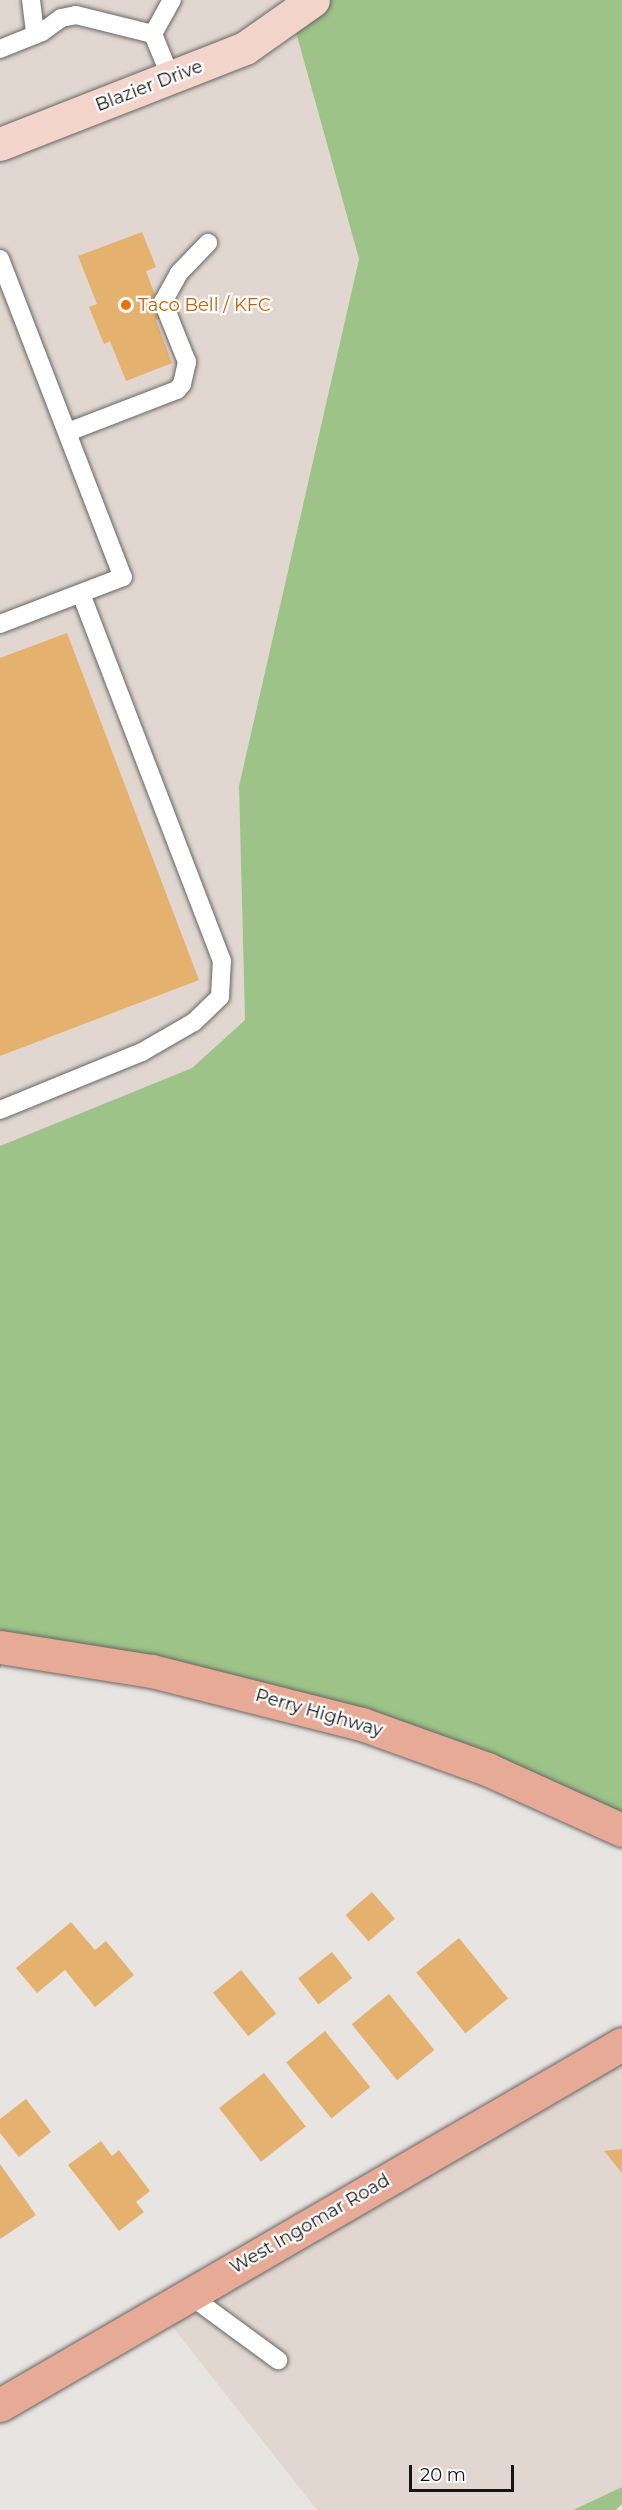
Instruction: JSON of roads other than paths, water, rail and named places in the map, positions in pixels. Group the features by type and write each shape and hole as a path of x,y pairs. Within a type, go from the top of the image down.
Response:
{"main road":[{"name":"Perry Highway","path":"0,1647 152,1671 362,1724 487,1769 622,1830"},
{"name":"West Ingomar Road","path":"0,2405 622,2044"}],"street":[{"name":"Blazier Drive","path":"0,144 245,48 302,6"}],"lane":[{"path":"31,0 35,35"},
{"path":"153,34 172,0"},
{"path":"0,49 35,35 61,18 76,15 153,34"},
{"path":"153,34 171,78"},
{"path":"68,432 170,393 182,384 187,362 163,302 179,273 208,243"},
{"path":"0,259 123,577 0,624"},
{"path":"0,1110 142,1052 194,1022 220,997 222,961 81,594"},
{"path":"188,2294 278,2360"}],"place":[{"name":"Taco Bell / KFC","path":"126,305"}]}
